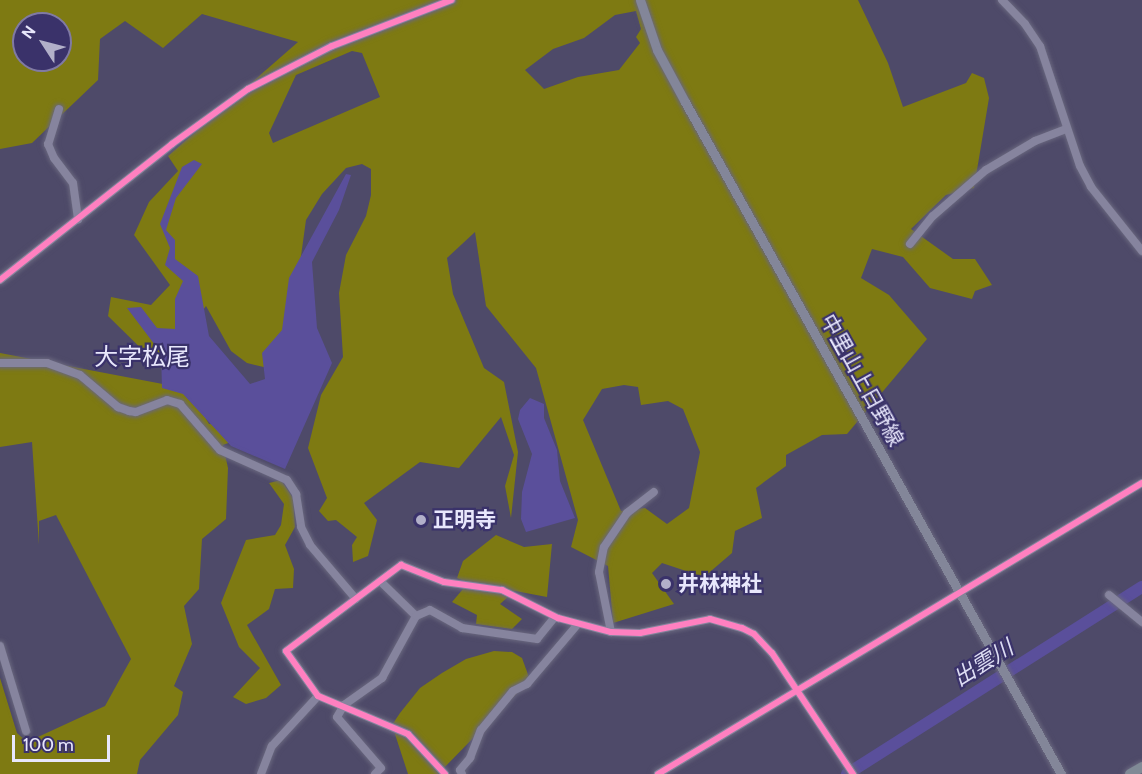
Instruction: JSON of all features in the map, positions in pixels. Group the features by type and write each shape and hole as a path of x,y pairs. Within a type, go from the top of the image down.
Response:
{"highway":[{"path":"1130,774 1142,768"}],"main road":[{"name":"中里山上日野線","path":"640,0 653,40 679,92 1061,774"}],"street":[{"path":"0,280 171,144 248,89 333,46 451,0"},
{"path":"1002,0 1040,46 1067,129 1091,187 1142,251"},
{"path":"59,109 48,144 54,158 73,183 78,220"},
{"path":"910,244 933,216 987,170 1035,141 1067,129"},
{"path":"0,363 47,363 80,375 110,401 129,411 136,412 167,400 180,404 220,450 287,480 296,494 301,527 310,545 356,599"},
{"path":"658,774 1142,483"},
{"path":"611,632 599,572 604,547 627,513 654,492"},
{"path":"445,774 408,734 344,705 318,696 286,651 401,565 444,582 502,590 555,617 577,625 611,632 640,633 711,619 732,624 762,640 799,690 853,774"},
{"path":"380,581 416,616"},
{"path":"1109,595 1142,622"},
{"path":"375,774 381,768 337,717 344,705 382,678 416,616 430,610 462,628 537,639 555,617"},
{"path":"462,774 460,770 470,758 481,730 513,691 527,684 577,625"},
{"path":"0,646 26,731"},
{"path":"261,774 272,746 318,696"}],"shaded area":[{"path":"0,0 858,0 888,63 903,107 966,83 972,73 984,78 989,98 974,188 946,195 911,229 953,259 975,259 992,285 975,291 972,299 930,288 903,257 872,249 861,278 889,295 927,339 847,434 822,435 786,455 786,466 756,488 762,518 735,531 732,553 704,577 662,563 652,573 674,604 613,623 608,566 571,547 578,520 536,368 486,306 475,232 447,258 453,294 484,368 504,382 518,452 511,518 505,486 514,455 501,417 459,468 420,462 364,503 377,520 368,556 353,562 352,545 357,537 336,520 328,521 319,511 327,498 308,448 321,395 343,357 339,293 346,255 366,216 371,195 371,169 362,164 346,168 322,194 306,220 293,314 272,369 247,363 231,351 206,306 162,369 108,316 111,297 151,305 170,285 134,235 149,202 178,171 168,156 298,42 202,14 163,48 125,21 100,39 98,80 32,143 0,149","holes":["636,11 641,29 636,37 640,43 619,70 578,77 544,89 525,70 553,49 584,38 615,15","352,51 362,53 380,97 273,143 269,133 296,75","624,385 638,387 641,405 668,401 683,409 700,452 689,508 667,524 645,508 621,511 583,420 602,389"]},
{"path":"194,160 202,164 176,198 166,230 175,240 175,259 198,276 209,336 250,384 265,379 262,353 282,330 289,278 346,174 351,175 339,210 312,262 317,328 332,363 285,469 231,446 183,394 162,388 161,353 127,308 141,307 157,328 175,329 175,299 183,281 165,265 170,248 160,224 182,167"},
{"path":"0,353 189,389 209,424 235,425 244,437 223,445 228,468 226,519 202,539 199,589 184,606 192,644 174,686 183,692 178,715 140,760 137,774 0,774 0,678 17,733 27,742 105,706 131,659 56,515 39,521 39,545 32,442 0,447"},
{"path":"530,398 544,404 544,418 557,450 560,481 575,518 526,532 521,519 522,492 532,454 518,419 520,410"},
{"path":"281,480 293,498 295,527 285,545 294,569 293,588 275,589 269,609 247,625 281,685 266,698 246,704 233,697 260,668 239,647 221,603 246,540 275,535 281,525 284,504 269,483"},
{"path":"496,535 524,547 552,544 547,597 515,591 500,604 522,619 512,629 476,624 477,615 452,602 468,583 457,578 463,561"},
{"path":"494,651 512,652 522,658 530,680 438,774 408,774 392,725 400,713 420,688 442,673 466,659"}],"waterway":[{"name":"出雲川","path":"847,774 1142,587"}],"cycle path":[{"path":"0,280 172,144 248,89 332,46 451,0"},
{"path":"658,774 1142,483"},
{"path":"445,774 408,734 318,696 286,651 401,565 444,582 502,590 558,618 611,632 640,633 710,619 742,628 754,634 772,653 853,774"}],"place":[{"name":"正明寺","path":"421,520"},
{"name":"井林神社","path":"666,584"}],"district":[{"name":"大字松尾","path":"142,357"}]}
